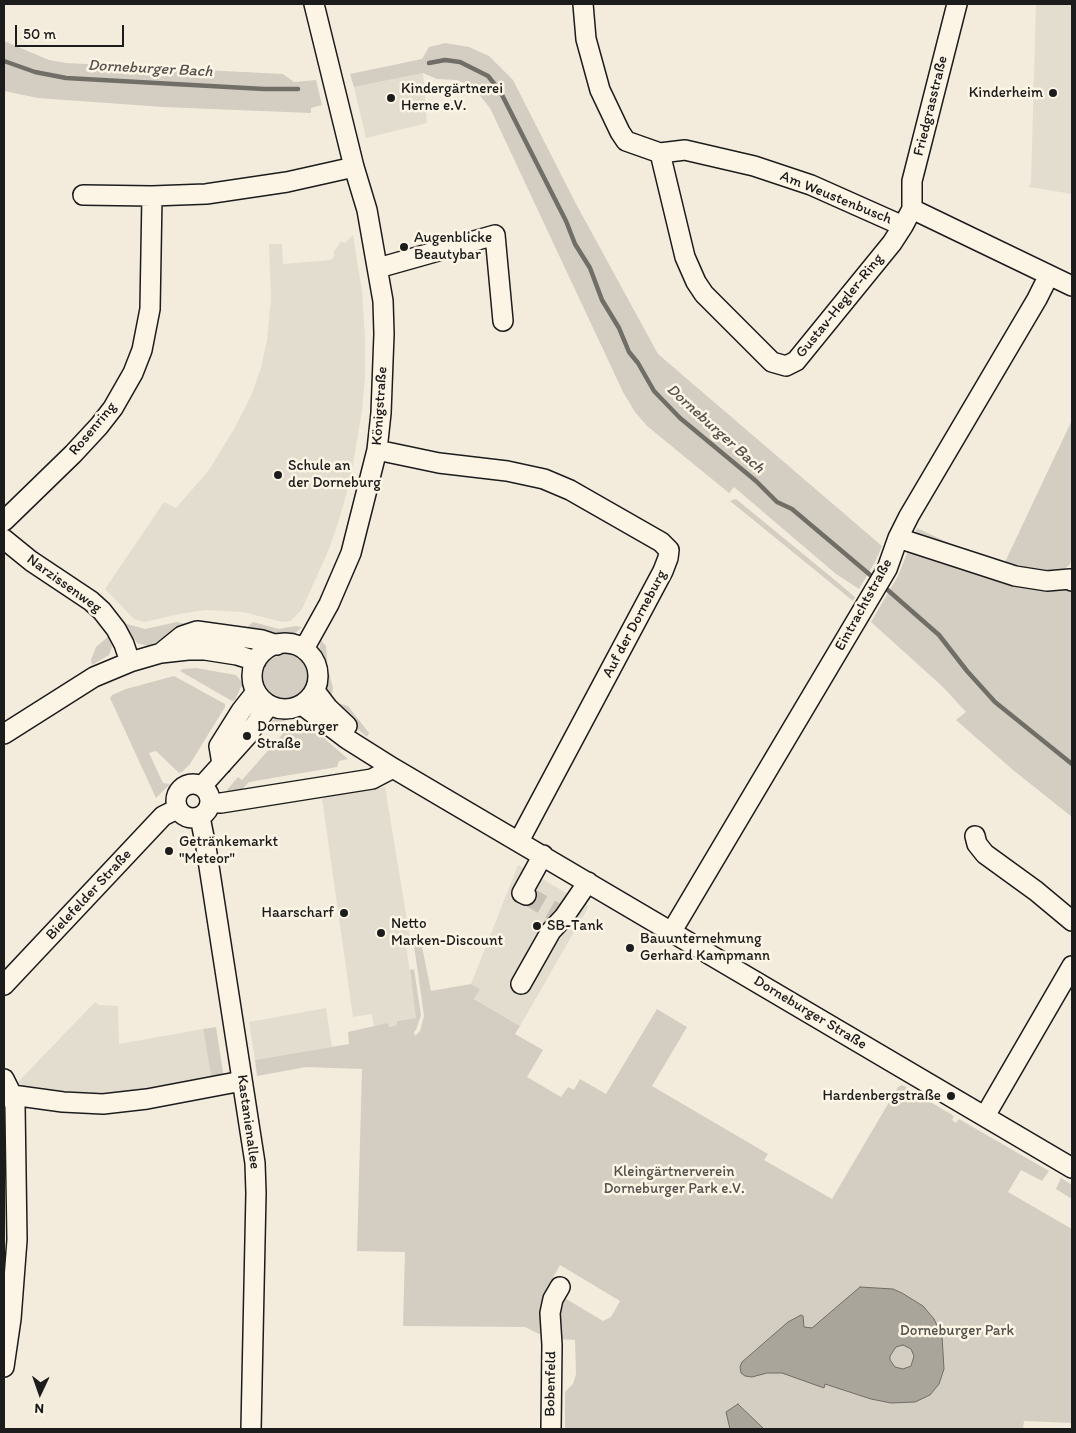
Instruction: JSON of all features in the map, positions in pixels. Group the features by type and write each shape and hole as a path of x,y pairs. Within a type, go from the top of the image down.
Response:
{"street":[{"name":"Königstraße","path":"304,649 328,604 351,554 377,450 382,413 384,334 383,300 367,210 354,167 314,4"},
{"path":"583,4 586,39 595,74 606,105 626,141 660,153"},
{"name":"Friedgrasstraße","path":"912,209 912,181 957,4"},
{"name":"Am Weustenbusch","path":"660,153 685,150 754,166 811,185 904,226 912,209 1072,286"},
{"name":"Gustav-Hegler-Ring","path":"660,153 685,257 696,282 704,294 772,362 786,366 796,361 892,244 904,226"},
{"path":"83,195 152,196 206,194 260,187 354,167"},
{"name":"Rosenring","path":"4,521 99,426 113,408 133,373 142,350 150,309 152,196"},
{"path":"378,268 495,235 503,321"},
{"name":"Eintrachtstraße","path":"672,931 886,569 909,516 1037,299 1048,275"},
{"name":"Auf der Dorneburg","path":"377,450 439,463 514,472 544,479 570,490 661,542 669,550 663,570 519,842"},
{"path":"898,538 1015,576 1047,581 1071,578"},
{"name":"Narzissenweg","path":"4,539 31,561 102,610 116,628 130,662"},
{"path":"161,653 182,636 197,631 295,645 310,654 317,668 318,684 309,699 302,705 286,709 263,698 253,676 256,661 269,648 278,644"},
{"path":"4,734 94,677 130,662 161,653 205,650 237,655 256,661"},
{"name":"Dorneburger Straße","path":"315,691 362,747"},
{"path":"204,802 192,784 183,787 177,794 176,799 177,809 184,816 193,818 204,802 222,764 247,736 263,698"},
{"name":"Dorneburger Straße","path":"302,705 332,729 393,768 1072,1168"},
{"path":"204,802 221,803 372,779 393,768"},
{"name":"Kastanienallee","path":"204,802 206,847 255,1163 251,1429"},
{"name":"Bielefelder Straße","path":"4,986 163,816 177,809"},
{"path":"975,836 977,844 986,854 1044,897 1072,921"},
{"path":"526,895 522,893 543,855"},
{"path":"521,984 552,931 588,882"},
{"path":"985,1116 1072,966"},
{"path":"8,1087 63,1102 103,1104 147,1100 242,1081"},
{"path":"4,1367 11,1319 16,1240 15,1106 8,1087"},
{"name":"Bobenfeld","path":"551,1429 550,1309 560,1287"}],"shaded area":[{"name":"Kinderheim","path":"1036,4 1072,4 1072,194 1029,187 1031,182"},
{"name":"Kindergärtnerei Herne e.V.","path":"423,73 427,123 366,138 354,87"},
{"name":"Schule an der Dorneburg","path":"353,235 362,291 365,338 365,377 362,411 350,481 339,520 329,549 302,609 291,621 282,622 243,612 206,610 145,622 134,619 105,589 164,502 176,508 209,470 250,398 260,371 267,341 271,298 269,244 282,244 283,264 331,260 341,241 345,243"},
{"path":"385,787 410,938 405,939 417,1018 397,1021 397,1025 388,1027 388,1024 374,1027 372,1014 353,1017 322,798"},
{"path":"518,865 589,906 520,1026 474,999 479,989 471,984"},
{"path":"95,1002 99,1005 118,1006 119,1044 203,1029 212,1082 105,1099 20,1088 17,1083"},
{"path":"326,1008 332,1047 255,1060 249,1022"},
{"path":"860,1287 893,1289 923,1306 934,1319 942,1336 944,1369 939,1384 930,1395 915,1402 891,1403 871,1399 825,1384 824,1388 782,1373 767,1373 752,1377 741,1373 740,1367 742,1362 788,1322 801,1315 803,1316 804,1327 812,1328","holes":["903,1345 911,1349 914,1356 911,1366 903,1369 895,1367 890,1360 890,1356 896,1347"]},
{"path":"738,1404 764,1429 730,1429 726,1412"}],"green space":[{"path":"4,41 49,60 66,63 283,74 294,82 316,80 322,105 311,108 311,113 163,107 38,98 4,91"},
{"path":"445,43 469,47 489,56 513,80 575,202 658,354 882,546 859,589 836,574 734,487 729,493 647,426 635,412 623,392 490,108 473,87 457,80 437,79 423,73 354,87 350,74 422,59 429,47"},
{"path":"1072,420 1072,556 1070,564 1063,571 1050,577 913,539 917,528 962,549 964,548 1005,562"},
{"path":"736,499 855,597 853,601 730,501"},
{"path":"910,546 1072,590 1072,817 1013,770 956,720 966,712 943,687 871,622 898,576"},
{"path":"177,622 191,625 148,646 137,643 124,625 127,624 145,629"},
{"path":"253,622 279,629 295,626 302,627 293,635 279,638 245,629"},
{"path":"110,635 112,647 109,655 92,665 91,660 96,647"},
{"path":"321,640 326,646 328,669 333,688 331,699 322,688 324,674 319,651"},
{"path":"286,652 299,656 305,662 309,675 305,688 299,694 286,698 273,694 267,688 263,675 267,662 273,656"},
{"path":"196,668 236,675 242,685 235,700 232,701 180,671"},
{"path":"174,676 225,704 225,707 190,764 182,772 179,773 156,751 149,753 163,783 170,784 156,798 110,698 112,695 126,689"},
{"path":"341,704 348,706 369,733 367,737 346,719 337,706"},
{"path":"301,713 305,717 293,717 276,725 270,723 279,715"},
{"path":"298,725 311,727 348,759 339,761 337,767 249,782 237,795 228,796 227,790 238,777 242,780 287,729"},
{"path":"420,937 431,991 471,984 480,989 474,999 520,1026 515,1034 543,1050 527,1077 561,1097 568,1087 574,1090 580,1079 606,1094 657,1009 687,1027 652,1086 768,1154 764,1160 832,1199 898,1087 902,1085 954,1116 952,1120 956,1123 959,1119 1049,1171 1042,1181 1021,1170 1008,1192 1072,1229 1072,1423 1024,1421 1023,1429 565,1429 565,1392 573,1384 576,1374 575,1340 557,1339 555,1306 563,1297 603,1321 611,1317 620,1301 560,1265 546,1290 542,1310 546,1333 539,1334 525,1327 403,1326 405,1252 357,1251 362,1069 306,1067 257,1076 255,1060 349,1044 348,1032 388,1023 389,1027 397,1025 397,1021 416,1018 410,970 414,969 421,1015 414,1032 415,1036 420,1031 424,1016 413,938"},
{"path":"216,1027 224,1079 212,1082 203,1029"},
{"path":"1061,1178 1072,1185 1072,1199 1056,1189"}],"waterway":[{"name":"Dorneburger Bach","path":"429,63 445,60 460,62 488,76 500,91 566,221 575,244 590,268 602,300 619,328 629,352 638,363 654,391 680,418 756,481 777,502 792,509 875,579"},
{"name":"Dorneburger Bach","path":"4,61 35,72 66,78 264,89 298,89"},
{"name":"Dorneburger Bach","path":"882,585 939,635 967,671 995,702 1072,764"}],"tunnel":[{"path":"526,895 559,914"}],"place":[{"name":"Kinderheim","path":"1053,93"},
{"name":"Kindergärtnerei Herne e.V.","path":"391,98"},
{"name":"Augenblicke Beautybar","path":"404,247"},
{"name":"Schule an der Dorneburg","path":"278,475"},
{"name":"Dorneburger Straße","path":"247,736"},
{"name":"Getränkemarkt \"Meteor\"","path":"169,851"},
{"name":"Haarscharf","path":"344,913"},
{"name":"SB-Tank","path":"537,926"},
{"name":"Netto Marken-Discount","path":"381,933"},
{"name":"Bauunternehmung Gerhard Kampmann","path":"630,948"},
{"name":"Hardenbergstraße","path":"951,1096"}],"park label":[{"name":"Kleingärtnerverein Dorneburger Park e.V.","path":"674,1180"},
{"name":"Dorneburger Park","path":"957,1331"}]}
